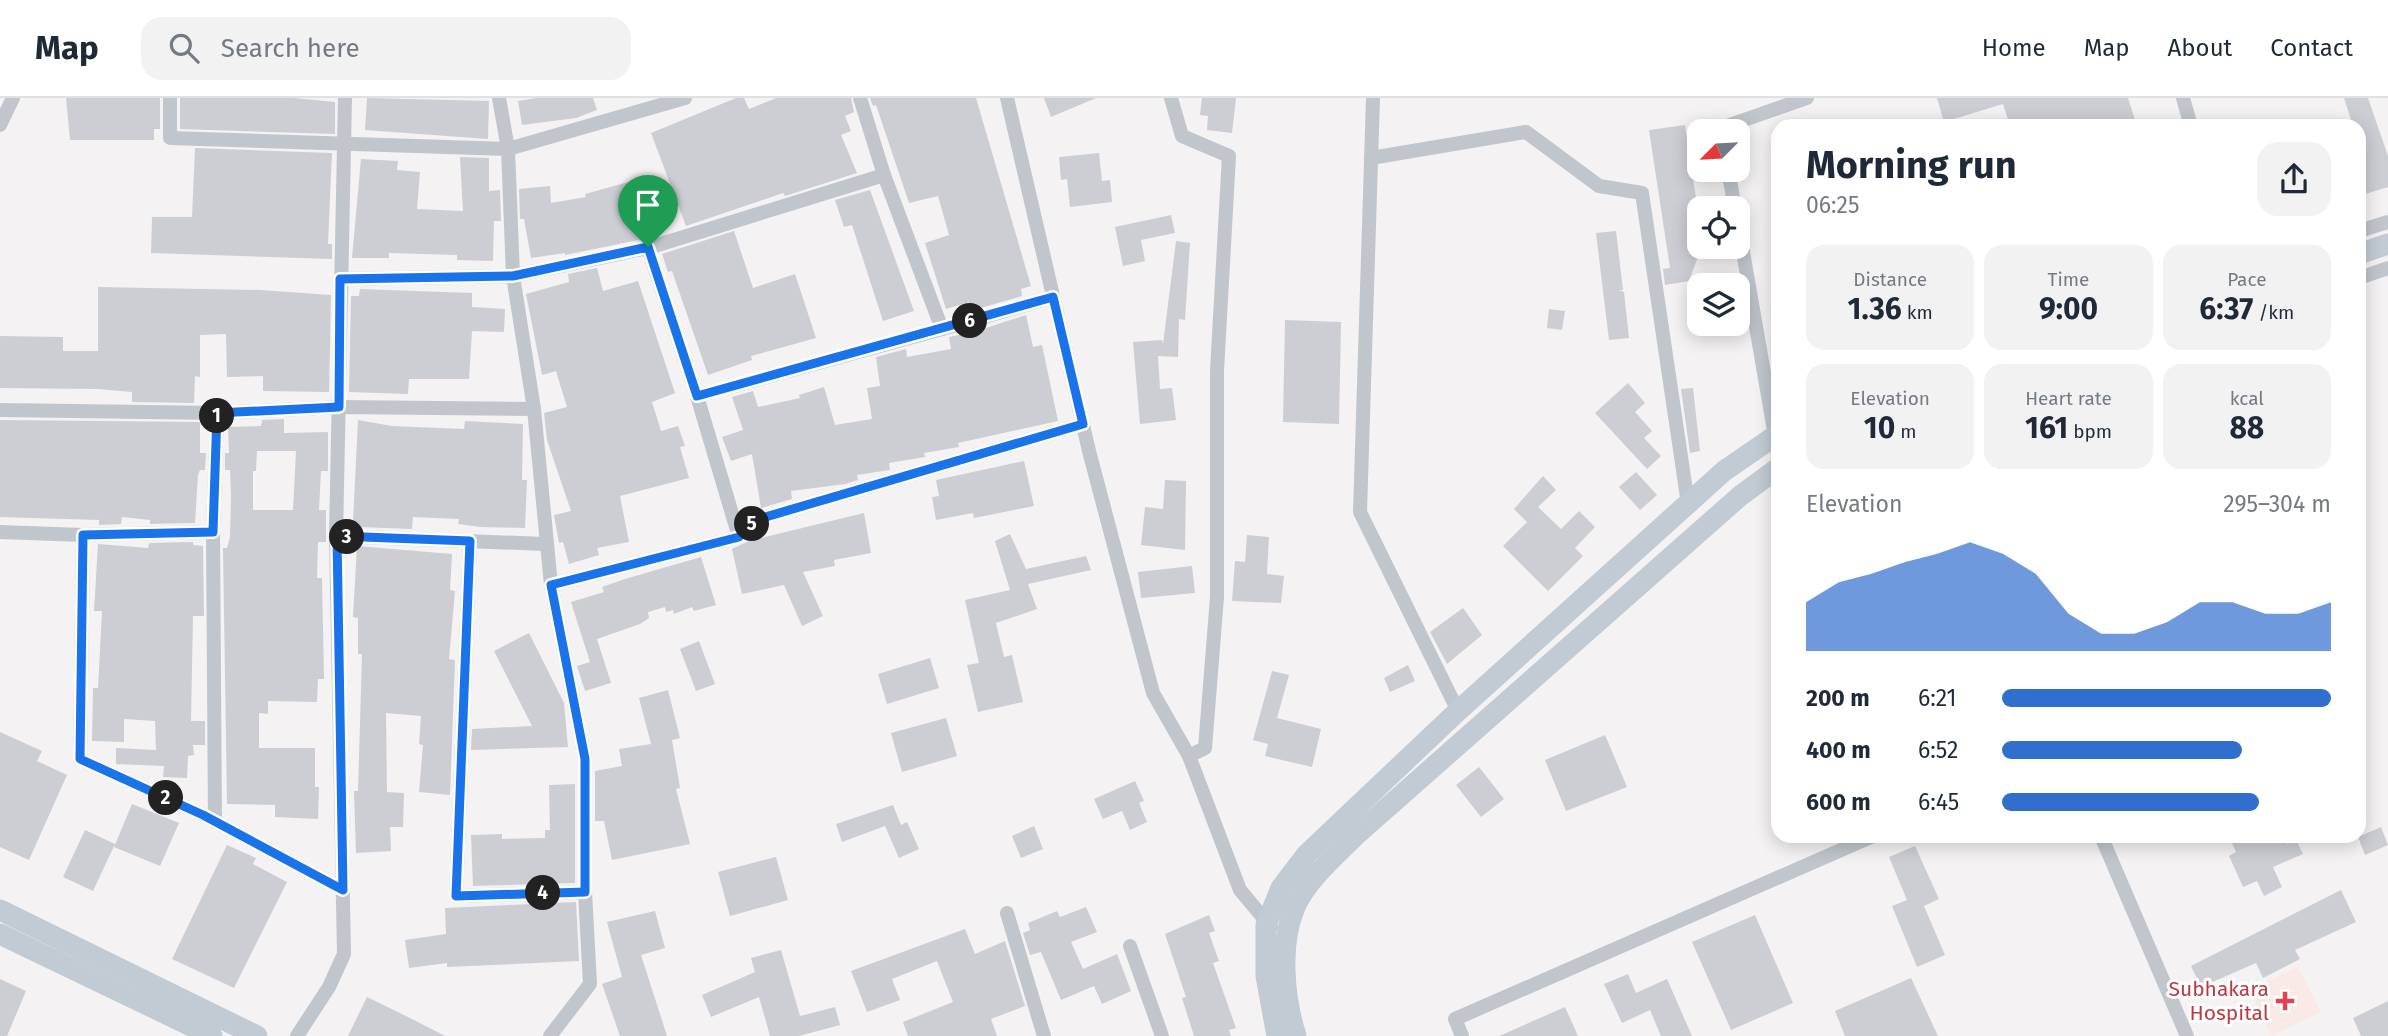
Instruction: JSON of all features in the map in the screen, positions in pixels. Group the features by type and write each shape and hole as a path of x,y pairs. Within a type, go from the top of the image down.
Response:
{"main road":[{"path":"2366,252 2388,244"},
{"path":"1276,1036 1266,976 1266,925 1281,888 1307,854 1458,711 1724,471 1771,439"},
{"path":"1296,1036 1286,983 1288,935 1296,906 1321,871 1355,836 1740,496 1771,473"},
{"path":"0,910 257,1036"},
{"path":"0,934 210,1036"}],"street":[{"path":"0,125 13,98"},
{"path":"170,98 170,138 344,141 508,149 685,98"},
{"path":"297,1036 329,987 344,954 337,536 345,98"},
{"path":"499,98 508,149 513,276 534,409 545,544 585,759 585,892 590,984 550,1036"},
{"path":"860,98 884,175 942,329"},
{"path":"1007,98 1083,424 1153,693 1189,756 1240,890 1266,925 1288,935"},
{"path":"1171,98 1182,136 1228,156 1217,371 1217,597 1205,748 1189,756"},
{"path":"1373,98 1360,512 1458,711"},
{"path":"1747,119 1807,98"},
{"path":"2183,98 2190,119"},
{"path":"1371,158 1526,132 1599,186 1642,192 1688,504"},
{"path":"340,279 513,276 648,247 884,175"},
{"path":"2366,229 2388,222"},
{"path":"648,247 697,396 739,537"},
{"path":"1745,259 1771,402"},
{"path":"2366,276 2388,268"},
{"path":"697,396 1053,297"},
{"path":"0,410 217,413 339,407 534,409"},
{"path":"215,822 213,532 217,413"},
{"path":"551,585 739,537 755,520 1083,424"},
{"path":"0,532 83,535 213,532"},
{"path":"83,535 80,759 215,822 343,890"},
{"path":"337,536 545,544"},
{"path":"470,541 456,896 585,892"},
{"path":"1462,1036 1455,1019 1857,843"},
{"path":"2104,843 2187,1036"},
{"path":"1007,913 1044,1036"},
{"path":"1130,946 1161,1036"}],"shaded area":[{"name":"Subhakara Hospital","path":"2298,967 2321,1012 2271,1036 2249,989"}],"building":[{"path":"66,98 160,98 160,129 154,129 154,140 70,140"},
{"path":"180,98 294,98 335,102 335,134 180,129"},
{"path":"367,98 489,101 488,139 365,130"},
{"path":"536,98 593,98 597,110 576,118 522,125 518,101"},
{"path":"736,98 744,98 749,109 776,98 851,98 854,112 845,116 851,131 841,135 857,173 785,196 783,193 686,226 651,133"},
{"path":"870,98 976,98 1031,286 1021,289 1022,296 970,311 969,302 946,309 925,243 949,235 938,196 909,203 876,105 873,106"},
{"path":"1044,98 1096,98 1051,117"},
{"path":"1202,98 1236,98 1232,133 1207,130 1208,116 1200,115"},
{"path":"1937,98 2128,98 2135,119 2008,119 2003,104 1954,119 1943,119"},
{"path":"2344,98 2368,98 2388,156 2388,187 2366,194 2366,119 2351,119"},
{"path":"1685,125 1687,182 1694,182 1696,196 1687,196 1687,259 1697,259 1692,273 1687,273 1687,281 1665,285 1663,269 1670,268 1649,130"},
{"path":"195,148 332,153 328,244 332,244 332,259 151,253 152,217 192,217"},
{"path":"1099,153 1102,181 1110,180 1112,202 1070,207 1067,179 1061,180 1059,157"},
{"path":"460,157 489,158 489,191 500,190 501,221 494,221 493,261 457,260 457,255 389,253 389,258 352,258 361,159 398,161 397,170 420,172 417,209 463,211"},
{"path":"632,181 648,238 565,255 531,258 524,219 520,219 519,189 550,186 551,203 586,197 585,194"},
{"path":"870,190 914,311 883,321 852,225 844,227 835,200"},
{"path":"1171,215 1175,233 1141,240 1145,261 1123,266 1115,227"},
{"path":"734,231 753,288 795,274 816,338 751,356 752,360 708,375 672,271 668,272 662,254"},
{"path":"1616,231 1623,290 1619,290 1624,292 1629,338 1609,340 1596,233"},
{"path":"1176,241 1190,243 1185,320 1179,319 1178,357 1158,356 1160,389 1172,388 1176,420 1140,424 1133,342 1162,340 1163,344"},
{"path":"597,268 603,291 638,281 675,393 652,402 661,431 678,426 685,446 680,447 689,478 620,496 629,542 597,548 599,555 569,564 563,542 559,543 554,515 571,511 547,440 544,413 567,407 556,371 542,375 526,294 569,282 568,274"},
{"path":"98,287 261,290 331,295 329,392 263,391 263,376 227,377 226,334 200,335 200,377 195,376 194,403 132,402 132,392 98,389 0,388 0,336 63,337 63,351 98,351"},
{"path":"360,289 472,293 472,307 505,309 504,332 472,331 469,379 409,379 408,394 349,392 351,296 359,296"},
{"path":"1549,309 1565,311 1562,330 1547,328"},
{"path":"1026,315 1033,347 1042,345 1058,421 958,443 959,447 924,453 925,457 889,463 890,470 857,475 858,480 845,484 791,491 792,499 761,508 752,454 731,461 722,437 743,430 732,397 753,391 758,407 800,398 799,395 824,387 835,425 872,419 867,388 880,386 876,357 906,349 907,357 951,349 949,337"},
{"path":"1285,320 1341,322 1339,424 1283,422"},
{"path":"1628,383 1645,403 1635,412 1652,431 1644,438 1661,456 1647,469 1595,413"},
{"path":"1693,388 1700,451 1690,453 1681,389"},
{"path":"284,419 284,433 328,432 328,471 321,471 319,510 326,510 326,542 318,542 317,578 322,578 324,679 318,679 317,702 268,701 268,714 259,713 259,748 315,748 315,787 319,787 318,819 275,817 275,805 227,804 223,548 227,548 230,537 231,495 230,470 225,470 225,453 229,453 228,427 261,426 262,420","holes":["257,451 296,451 293,510 253,510 253,471 256,471"]},
{"path":"0,420 200,422 200,453 206,453 205,470 200,470 198,475 195,523 150,524 150,520 122,517 121,524 99,525 99,520 0,517"},
{"path":"358,420 392,426 464,429 465,421 523,424 522,480 527,480 525,528 481,527 458,524 459,519 413,517 412,529 358,527 358,523 353,522"},
{"path":"1024,461 1034,506 974,518 973,513 936,520 932,497 939,496 936,480"},
{"path":"1636,472 1657,495 1640,510 1619,487"},
{"path":"1543,476 1556,490 1538,507 1561,529 1579,511 1595,527 1575,548 1583,556 1548,591 1503,546 1527,522 1514,509"},
{"path":"1165,480 1186,481 1185,550 1141,545 1145,507 1163,509"},
{"path":"864,513 871,553 834,560 835,566 803,572 823,616 802,626 784,585 742,594 732,549 749,541"},
{"path":"1010,534 1026,569 1086,556 1091,570 1028,584 1037,609 996,623 1004,657 1012,655 1023,702 978,712 967,665 979,663 965,600 1010,590 995,541"},
{"path":"1247,535 1269,537 1267,574 1284,576 1281,603 1232,601 1235,561 1245,562"},
{"path":"193,542 193,545 203,546 204,616 193,616 191,721 205,721 205,745 193,745 194,755 188,756 187,778 163,777 164,766 116,764 116,748 156,750 155,721 124,719 124,742 92,741 93,688 98,688 102,611 94,611 98,544 148,548 149,543"},
{"path":"357,546 452,554 450,590 455,591 449,659 455,660 450,795 419,792 423,745 419,744 421,716 386,713 387,792 404,793 403,827 390,827 391,851 356,853 354,791 358,791 362,654 358,654 358,618 353,617"},
{"path":"701,557 716,605 694,611 692,607 674,614 673,610 666,612 665,607 648,612 649,618 640,624 597,639 611,683 585,691 577,666 590,662 571,602 604,592 602,587 625,579"},
{"path":"1192,566 1195,593 1141,598 1138,572"},
{"path":"1463,608 1482,635 1447,664 1430,632"},
{"path":"529,633 564,703 568,747 471,750 472,729 532,726 494,651"},
{"path":"699,641 715,684 696,691 680,649"},
{"path":"930,658 939,688 887,704 878,674"},
{"path":"1408,665 1415,681 1390,692 1384,678"},
{"path":"1272,671 1289,675 1277,718 1321,729 1312,767 1265,756 1268,744 1253,740"},
{"path":"668,690 680,738 672,740 680,788 676,789 690,844 612,860 604,821 595,821 595,771 622,766 619,749 651,744 639,698"},
{"path":"946,718 957,756 902,772 891,733"},
{"path":"0,732 42,751 37,761 67,775 29,860 0,847"},
{"path":"1605,735 1627,787 1566,811 1545,760"},
{"path":"1479,767 1504,799 1481,817 1456,785"},
{"path":"1135,781 1144,801 1139,803 1147,822 1130,830 1122,811 1103,819 1094,799"},
{"path":"575,784 575,883 473,886 471,835 502,834 502,839 545,838 545,830 550,830 549,785"},
{"path":"132,804 179,823 160,866 114,847"},
{"path":"893,805 901,825 907,822 919,849 899,858 885,826 842,842 836,824"},
{"path":"1034,826 1043,849 1021,858 1012,836"},
{"path":"2381,827 2388,845 2365,855 2360,843 2366,843 2366,834"},
{"path":"85,830 115,844 93,891 63,877"},
{"path":"2232,843 2298,843 2303,854 2273,867 2282,887 2264,896 2257,881 2243,887 2229,856 2236,852"},
{"path":"227,845 256,858 253,864 287,882 234,988 172,959"},
{"path":"1915,846 1939,899 1924,906 1945,955 1917,967 1892,906 1907,900 1889,857"},
{"path":"776,857 788,900 730,916 718,872"},
{"path":"2341,890 2356,922 2295,950 2300,959 2263,978 2256,963 2201,987 2191,966"},
{"path":"576,902 579,961 447,967 447,963 409,968 405,940 446,934 445,908"},
{"path":"1086,907 1097,932 1071,942 1083,969 1117,954 1131,991 1102,1004 1094,986 1061,1000 1041,952 1030,955 1023,933 1030,930 1028,923 1057,911 1060,917"},
{"path":"655,911 665,948 641,955 667,1036 620,1036 602,984 622,977 607,922"},
{"path":"1209,915 1215,931 1209,933 1219,961 1213,963 1236,1028 1229,1030 1231,1036 1194,1036 1182,998 1186,997 1165,934"},
{"path":"1755,915 1793,1003 1731,1030 1692,942"},
{"path":"965,929 975,954 1005,941 1025,1006 991,1019 997,1036 908,1036 903,1022 953,1002 937,961 892,979 900,1000 867,1012 851,971"},
{"path":"781,950 800,1016 835,1007 840,1025 799,1036 770,1036 759,997 711,1017 702,995 755,972 751,958"},
{"path":"1628,974 1636,993 1667,979 1692,1036 1661,1036 1650,1010 1622,1023 1604,984"},
{"path":"1911,978 1938,1036 1845,1036 1835,1011"},
{"path":"0,979 26,991 7,1036 0,1036"},
{"path":"367,997 412,1019 445,1036 348,1036"},
{"path":"2388,1001 2388,1036 2361,1036 2353,1018"},
{"path":"1565,1007 1578,1036 1499,1036"}],"place":[{"name":"Subhakara Hospital","path":"2285,1001"}],"route":[{"path":"648,247 697,396 1053,297 1083,424 755,520 739,537 551,585 585,759 585,892 456,896 470,541 337,536 343,890 203,815 80,759 83,535 213,532 217,413 339,407 340,279 513,276 648,247"}]}
